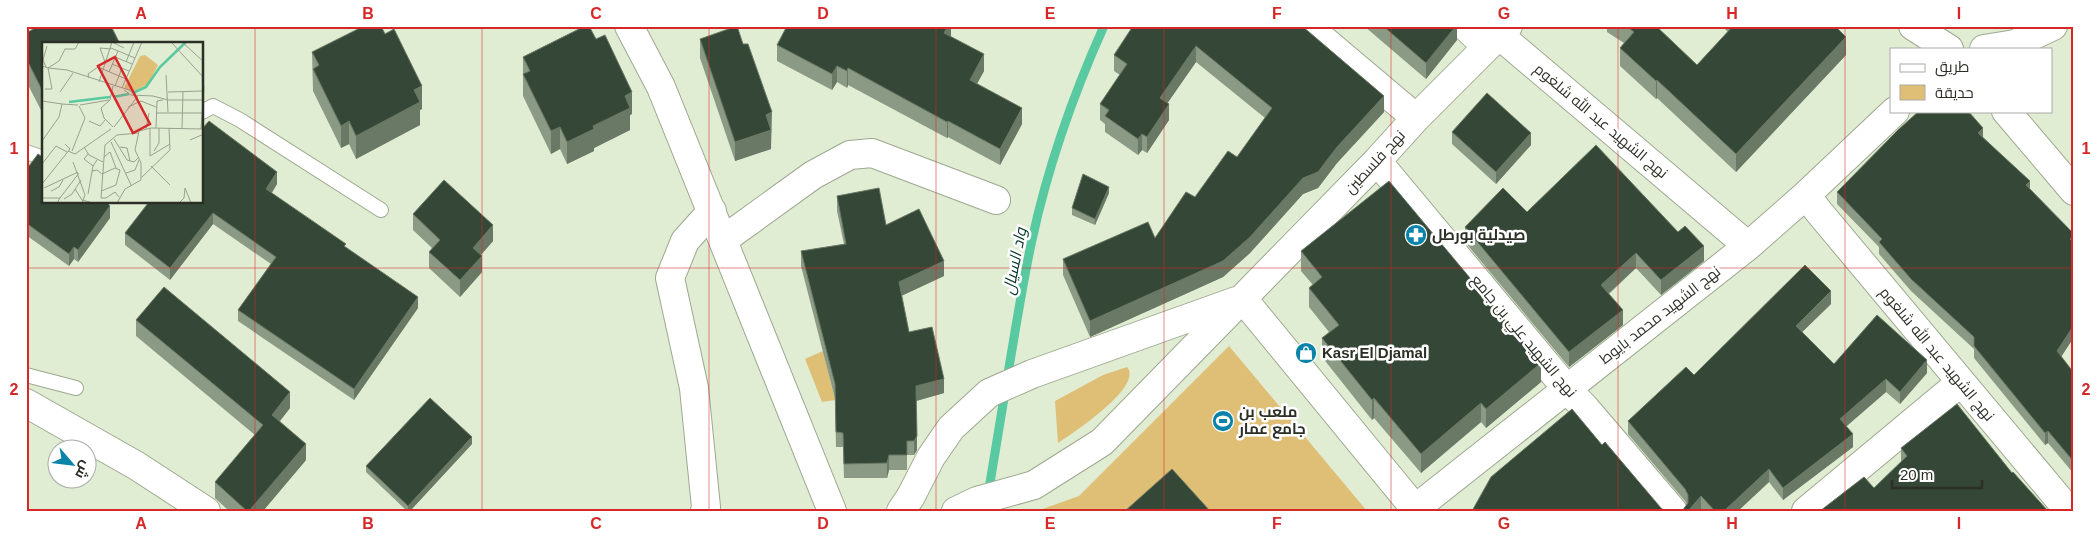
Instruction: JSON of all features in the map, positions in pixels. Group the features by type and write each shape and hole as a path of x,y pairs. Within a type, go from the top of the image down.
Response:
{"street":[{"path":"629,26 661,87 832,511"},
{"path":"1307,26 1416,118"},
{"name":"نهج الشهيد عبد الله شلغوم","path":"1465,26 1498,36 1748,246"},
{"path":"1913,26 1947,48"},
{"path":"1990,48 2015,44 2053,26"},
{"name":"نهج فلسطين","path":"956,511 977,501 1034,485 1102,442 1498,36"},
{"name":"نهج الشهيد محمد بايوط","path":"1416,510 1748,246 1806,195 1894,112"},
{"path":"2007,112 2074,191"},
{"path":"723,240 813,176 850,155 872,152 996,200"},
{"name":"نهج الشهيد علي بن جامع","path":"1377,161 1567,389 1673,511"},
{"name":"نهج الشهيد عبد الله شلغوم","path":"1806,195 1818,212 2069,511"},
{"path":"705,511 694,388 670,278 685,241 712,211"},
{"path":"906,503 951,428 989,393 1032,374 1244,298 1416,510"},
{"path":"1806,511 1961,382"},
{"path":"26,403 137,466 206,511"}],"lane":[{"path":"204,111 213,106 240,120 381,210"},
{"path":"26,152 42,157"},
{"path":"26,375 76,388"}],"green space":[{"name":"ملعب بن جامع عمار","path":"1229,346 1367,511 1037,511 1079,496"},
{"path":"823,351 835,400 822,402 805,359"},
{"path":"1127,367 1130,375 1126,385 1117,397 1091,420 1058,443 1055,401 1103,375"}],"building":[{"path":"39,26 111,26 119,42 42,42 42,90 26,58 26,50 29,48 26,43 26,33"},
{"path":"364,26 381,26 385,34 394,29 422,86 414,90 420,102 356,136 349,121 341,126 313,69 319,65 312,52"},
{"path":"585,26 589,26 596,39 605,35 632,92 625,96 630,108 593,126 594,129 567,142 560,127 551,131 523,74 530,71 523,57"},
{"path":"737,26 743,44 748,44 772,112 766,115 771,130 735,142 700,39"},
{"path":"787,26 948,26 944,33 984,54 970,80 1022,108 1000,149 848,68 847,71 837,66 832,74 777,45"},
{"path":"1133,26 1302,26 1384,96 1337,147 1318,172 1303,178 1250,237 1223,261 1090,321 1063,259 1148,222 1155,238 1186,192 1195,197 1228,151 1237,157 1272,108 1196,46 1160,98 1169,104 1147,137 1142,134 1138,139 1105,116 1109,110 1100,104 1127,64 1114,55"},
{"path":"1383,26 1456,26 1426,63"},
{"path":"1626,26 1656,26 1697,65 1733,26 1835,26 1846,37 1736,154 1620,48 1634,32"},
{"path":"1487,93 1531,133 1496,172 1452,132"},
{"path":"1918,112 1969,112 1983,128 1978,133 2030,181 2026,185 2074,234 2070,239 2074,241 2074,325 2057,351 2074,373 2074,462 2048,431 2045,433 1974,346 1974,337 1911,279 1879,242 1882,239 1837,192"},
{"path":"209,121 277,172 266,189 346,244 344,246 418,297 354,389 238,310 276,257 213,213 170,268 125,233 147,204 204,204 204,127"},
{"path":"1596,145 1678,232 1685,226 1704,246 1661,280 1636,253 1601,285 1623,310 1569,352 1465,227 1503,188 1527,212"},
{"path":"38,154 42,157 42,204 108,204 110,206 78,250 74,247 69,254 26,223 26,170"},
{"path":"1083,174 1109,187 1095,219 1072,208"},
{"path":"444,180 493,225 473,248 482,256 460,280 429,252 440,240 413,214"},
{"path":"1389,181 1541,363 1486,409 1481,403 1421,454 1374,398 1372,400 1322,338 1339,325 1309,288 1322,277 1301,251"},
{"path":"879,188 886,225 919,209 944,261 899,282 909,332 932,327 944,379 916,386 917,436 914,441 907,441 907,455 889,455 887,463 844,464 843,433 836,432 835,384 801,251 846,244 837,196"},
{"path":"1805,265 1831,291 1796,326 1834,364 1877,315 1927,360 1900,392 1886,379 1840,419 1853,434 1783,488 1769,469 1724,511 1715,511 1701,496 1688,511 1682,511 1688,503 1688,495 1685,489 1628,421 1686,367 1694,375"},
{"path":"164,287 290,392 272,415 306,444 249,511 215,482 263,425 136,320"},
{"path":"430,398 472,437 408,506 366,466"},
{"path":"1957,404 2012,473 2048,511 1820,511 1864,477 1874,488 1907,456 1901,448"},
{"path":"1572,409 1602,445 1605,442 1665,511 1472,511 1491,477"},
{"path":"1172,469 1210,511 1125,511"}],"waterway":[{"name":"واد السيال","path":"1007,379 1028,257 1038,212 1072,105 1104,26"},
{"name":"واد السيال","path":"988,495 1005,392"}],"place":[{"name":"صيدلية بورطل","path":"1416,235"},
{"name":"Kasr El Djamal","path":"1306,353"},
{"name":"ملعب بن جامع عمار","path":"1223,421"}]}
